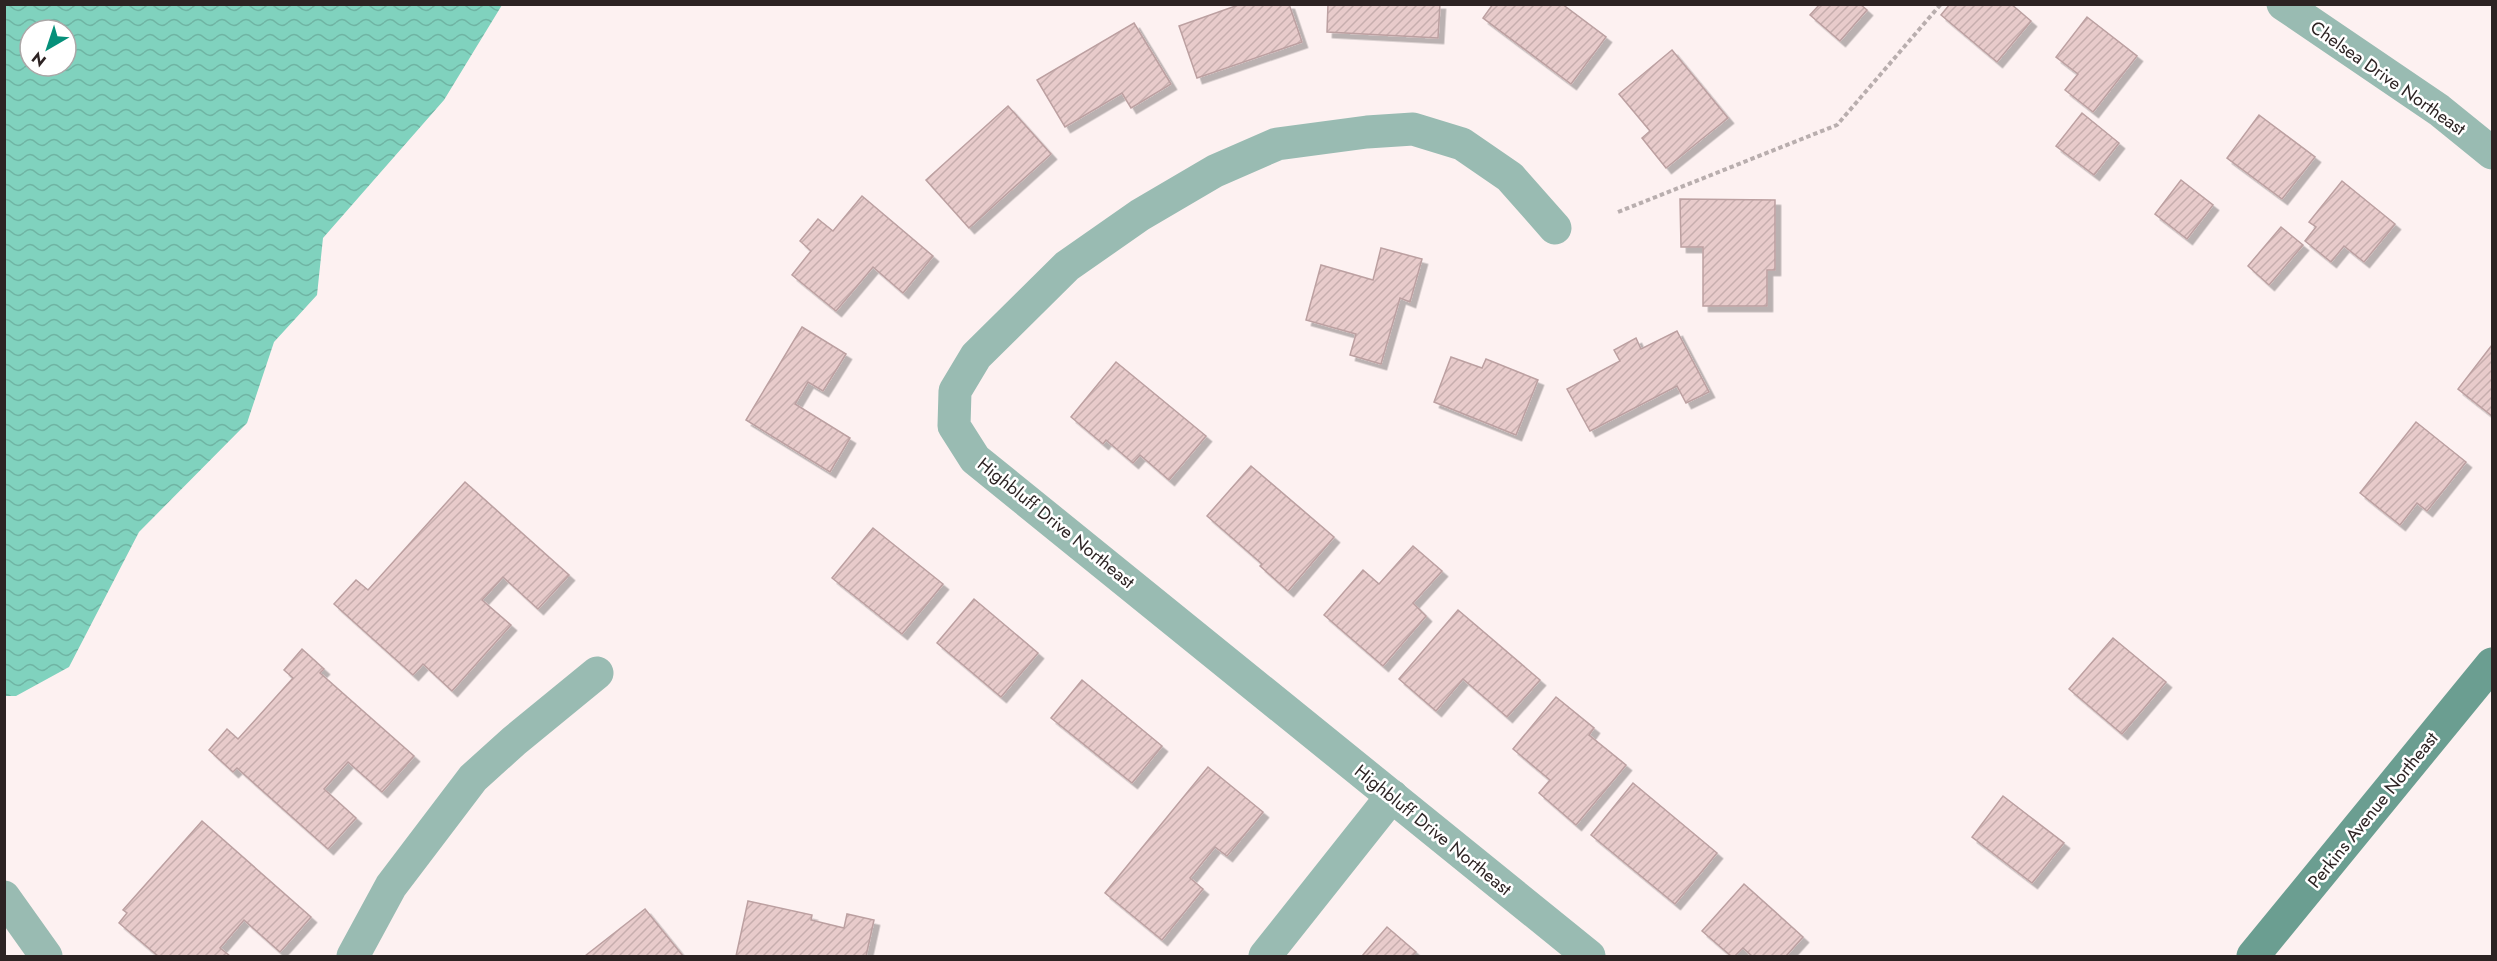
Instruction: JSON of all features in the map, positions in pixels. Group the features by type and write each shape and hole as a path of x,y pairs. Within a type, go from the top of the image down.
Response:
{"street":[{"name":"Chelsea Drive Northeast","path":"2283,4 2439,110 2493,153"},
{"name":"Highbluff Drive Northeast","path":"1555,228 1510,177 1462,144 1413,129 1367,132 1277,144 1215,171 1140,215 1067,266 976,356 955,391 954,426 975,459 1589,957"},
{"name":"Perkins Avenue Northeast","path":"2253,957 2493,664"},
{"path":"353,957 391,886 473,778 597,673"},
{"path":"1265,957 1392,796"},
{"path":"4,897 46,957"}],"path":[{"path":"1618,212 1837,125 1941,4"}],"water":[{"path":"4,5 502,5 444,100 323,238 317,295 274,342 247,423 139,532 69,667 16,696 5,696"}],"building":[{"path":"1241,4 1289,4 1302,42 1197,78 1179,26"},
{"path":"1328,4 1440,4 1438,38 1327,32"},
{"path":"1493,4 1562,4 1606,37 1571,84 1483,18"},
{"path":"1820,4 1860,4 1867,10 1840,41 1810,15"},
{"path":"1950,4 2011,4 2031,21 1997,62 1941,15"},
{"path":"2087,17 2137,56 2093,112 2065,90 2078,74 2056,57"},
{"path":"1134,23 1171,84 1131,108 1122,93 1065,127 1037,80"},
{"path":"1672,50 1728,118 1666,168 1642,138 1650,131 1619,94"},
{"path":"1008,106 1051,154 969,228 926,180"},
{"path":"2082,113 2119,143 2094,175 2056,146"},
{"path":"2259,115 2315,157 2282,199 2227,158"},
{"path":"2181,180 2213,205 2187,239 2155,214"},
{"path":"2342,181 2395,224 2364,262 2344,246 2331,262 2305,241 2316,227 2309,222"},
{"path":"862,196 933,256 903,293 873,267 836,311 792,275 811,251 800,241 818,219 833,231"},
{"path":"1680,199 1775,200 1775,270 1767,270 1767,306 1703,306 1703,247 1681,247"},
{"path":"2281,227 2303,245 2269,285 2248,266"},
{"path":"1381,248 1422,259 1410,302 1400,298 1381,364 1350,355 1356,334 1306,320 1321,265 1373,280"},
{"path":"802,327 846,354 823,391 808,382 795,404 850,438 830,472 746,420"},
{"path":"1677,331 1709,392 1686,403 1677,386 1590,431 1567,389 1620,361 1614,350 1636,338 1641,349"},
{"path":"2492,345 2492,416 2458,389"},
{"path":"1451,357 1482,368 1486,359 1538,380 1516,435 1434,402"},
{"path":"1116,362 1206,436 1169,480 1140,455 1133,463 1106,440 1103,444 1071,417"},
{"path":"2416,422 2466,462 2427,511 2417,503 2400,525 2360,493"},
{"path":"1251,466 1334,537 1288,591 1260,566 1262,564 1207,516"},
{"path":"465,482 569,575 538,609 503,577 482,600 511,625 452,691 423,664 413,675 334,604 356,580 368,590"},
{"path":"873,528 943,584 902,634 832,578"},
{"path":"1413,546 1442,571 1413,603 1426,616 1383,666 1324,615 1363,570 1379,584"},
{"path":"974,599 1038,653 1001,697 937,643"},
{"path":"1458,610 1540,680 1507,717 1463,679 1436,711 1399,679"},
{"path":"2113,638 2166,682 2122,734 2069,689"},
{"path":"302,649 324,669 320,673 414,756 382,792 348,762 324,789 356,818 328,849 237,768 233,772 209,750 227,729 238,739 293,678 284,670"},
{"path":"1082,680 1162,746 1132,783 1051,718"},
{"path":"1556,697 1594,728 1589,735 1626,765 1576,825 1539,793 1550,780 1513,749"},
{"path":"1208,767 1263,812 1227,856 1215,847 1190,878 1203,889 1162,940 1105,893"},
{"path":"1633,783 1717,853 1675,904 1591,835"},
{"path":"2003,796 2064,843 2032,883 1972,837"},
{"path":"202,821 311,917 280,952 244,920 220,948 230,956 158,956 119,923 127,913 123,910"},
{"path":"1744,884 1803,937 1786,956 1752,956 1743,948 1735,956 1731,956 1702,931"},
{"path":"748,901 812,915 811,920 844,928 847,914 874,920 866,956 736,956"},
{"path":"645,909 683,956 585,956"},
{"path":"1387,927 1416,952 1412,956 1362,956"}]}
